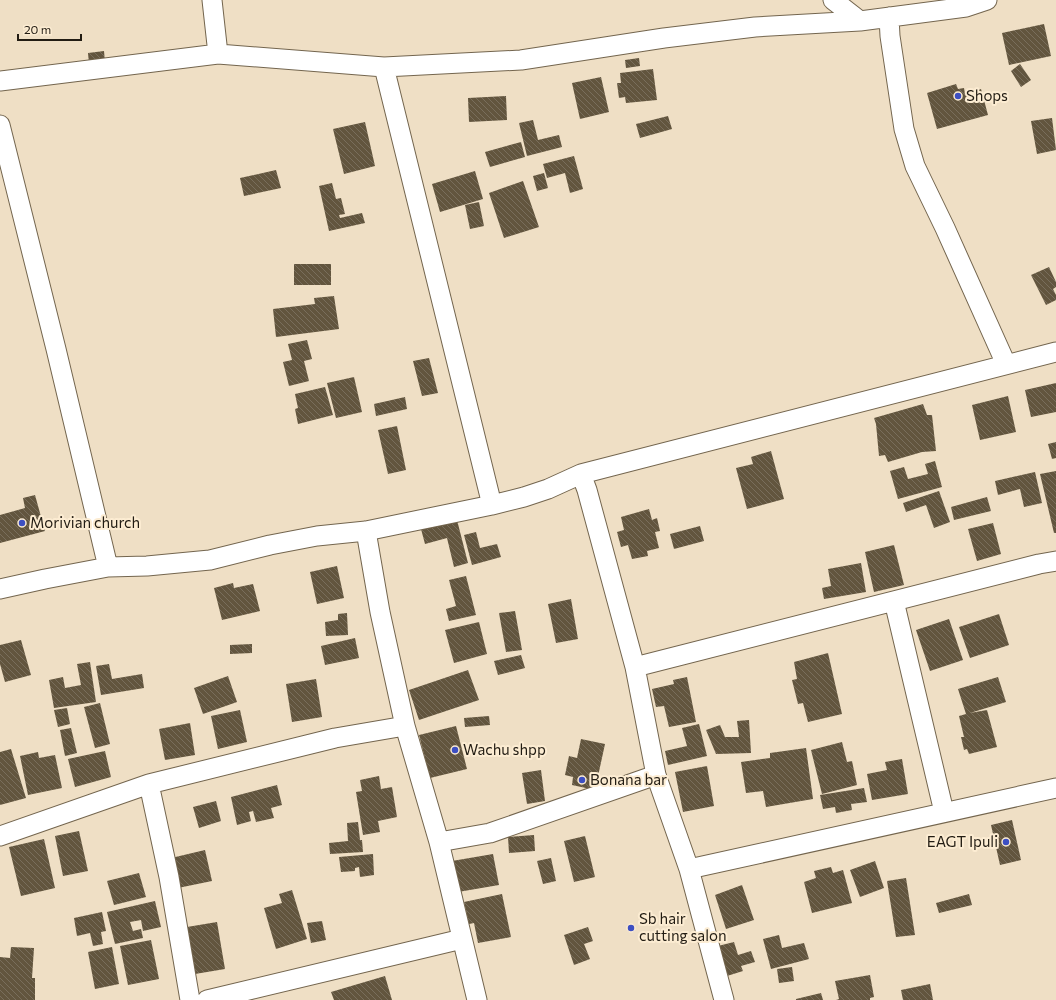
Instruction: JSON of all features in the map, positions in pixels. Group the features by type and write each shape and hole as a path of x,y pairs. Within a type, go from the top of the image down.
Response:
{"street":[{"path":"212,0 218,54"},
{"path":"833,0 860,21"},
{"path":"0,81 218,54 384,67 521,60 664,38 755,27 860,21 966,6 987,0"},
{"path":"889,17 890,36 904,129 915,166 960,259 1006,364"},
{"path":"384,67 492,505"},
{"path":"0,125 56,349 108,567"},
{"path":"0,589 44,578 108,567 146,566 210,560 270,545 317,536 366,531 492,505 548,489 581,474 1056,352"},
{"path":"581,474 587,490 635,667 656,775 689,869 724,1000"},
{"path":"366,531 380,612 405,726 439,842 478,1000"},
{"path":"635,667 1056,561"},
{"path":"894,601 944,812"},
{"path":"0,836 149,784 335,738 405,726"},
{"path":"439,842 490,833 656,775"},
{"path":"149,784 169,877 190,1000"},
{"path":"689,869 1056,788"},
{"path":"207,1000 462,939"}],"building":[{"path":"1044,24 1051,56 1009,65 1002,33"},
{"path":"104,51 105,62 89,64 88,53"},
{"path":"639,58 640,66 626,68 625,60"},
{"path":"1020,64 1031,80 1021,87 1011,71"},
{"path":"653,69 657,100 626,103 625,97 619,98 617,83 621,83 620,73"},
{"path":"601,77 609,112 580,119 572,83"},
{"path":"956,84 958,89 964,88 965,94 981,89 988,115 937,129 927,93"},
{"path":"506,96 507,120 469,122 468,98"},
{"path":"668,116 672,129 640,138 636,124"},
{"path":"1052,118 1056,150 1037,154 1031,121"},
{"path":"533,120 538,140 559,135 562,147 527,156 519,123"},
{"path":"365,122 375,166 344,174 333,129"},
{"path":"521,142 525,157 490,167 485,152"},
{"path":"574,156 583,189 570,193 565,173 547,178 543,164"},
{"path":"276,170 281,188 244,196 240,178"},
{"path":"475,171 483,199 440,212 432,184"},
{"path":"544,173 548,188 537,191 533,176"},
{"path":"523,181 539,227 504,238 489,193"},
{"path":"332,183 336,199 341,198 345,214 339,215 340,218 362,213 365,223 329,231 319,186"},
{"path":"479,202 484,226 470,229 465,205"},
{"path":"294,264 331,264 331,285 294,285"},
{"path":"1049,267 1056,282 1056,287 1053,289 1056,295 1056,300 1046,305 1031,275"},
{"path":"334,296 339,329 276,337 273,309 315,304 314,298"},
{"path":"307,340 312,359 304,361 309,381 289,386 283,362 292,360 288,344"},
{"path":"429,358 438,393 422,396 413,361"},
{"path":"354,377 362,412 336,418 327,383"},
{"path":"1056,383 1056,412 1031,417 1025,390"},
{"path":"325,387 333,415 298,424 295,409 298,408 295,394"},
{"path":"1008,396 1016,432 980,440 972,405"},
{"path":"405,397 407,409 376,416 374,404"},
{"path":"923,404 927,415 932,415 936,451 922,452 888,462 885,455 879,456 876,424 874,418"},
{"path":"397,426 406,470 388,474 378,430"},
{"path":"1056,442 1056,458 1052,459 1048,444"},
{"path":"771,451 784,499 747,509 736,468 753,464 751,457"},
{"path":"935,461 942,487 898,499 890,471 904,467 908,479 928,474 925,464"},
{"path":"1056,471 1056,533 1054,533 1040,474"},
{"path":"1035,472 1042,503 1024,507 1020,489 998,495 995,481"},
{"path":"939,491 950,522 934,528 926,505 906,512 903,503"},
{"name":"Morivian church","path":"35,495 45,531 0,543 0,515 25,508 23,498"},
{"path":"987,497 991,511 954,520 951,507"},
{"path":"649,509 652,520 657,518 660,531 655,532 659,548 647,551 648,556 632,559 628,545 621,547 617,532 624,530 621,517"},
{"path":"457,520 468,563 454,567 447,538 425,544 421,529"},
{"path":"993,523 1001,554 977,561 968,529"},
{"path":"700,526 704,541 674,549 670,534"},
{"path":"476,532 480,548 497,544 501,557 472,565 464,535"},
{"path":"894,545 904,585 874,592 865,552"},
{"path":"861,563 866,592 824,599 822,588 831,586 828,569"},
{"path":"337,566 344,598 317,604 310,572"},
{"path":"466,576 476,615 449,621 446,609 456,606 449,580"},
{"path":"233,583 234,588 253,584 260,611 222,620 214,588"},
{"path":"571,599 578,639 556,643 548,604"},
{"path":"515,611 522,650 506,652 499,613"},
{"path":"347,613 348,635 326,636 325,622 338,620 338,614"},
{"path":"999,614 1009,645 970,658 959,627"},
{"path":"949,619 963,660 930,671 916,630"},
{"path":"479,622 487,654 454,663 445,630"},
{"path":"355,638 359,658 325,665 321,646"},
{"path":"21,640 31,675 5,682 0,664 0,645"},
{"path":"252,644 252,653 230,654 230,645"},
{"path":"828,653 842,714 808,722 803,703 798,704 792,680 797,679 794,662"},
{"path":"521,655 525,668 498,675 494,661"},
{"path":"90,662 96,702 54,708 49,680 63,677 65,688 81,685 77,664"},
{"path":"109,664 112,679 142,674 144,688 101,695 96,666"},
{"path":"468,670 479,700 419,720 409,690"},
{"path":"228,676 237,702 203,714 194,688"},
{"path":"687,677 696,722 669,727 664,706 656,707 652,689 674,684 673,680"},
{"path":"998,677 1006,702 970,713 987,710 997,747 969,754 967,749 964,750 961,737 964,737 959,716 966,714 958,689"},
{"path":"316,679 322,717 292,722 286,684"},
{"path":"100,703 110,744 95,748 84,707"},
{"path":"67,708 70,724 58,727 54,710"},
{"path":"240,710 247,742 218,749 211,716"},
{"path":"489,716 490,725 465,727 464,718"},
{"path":"749,720 751,753 716,754 706,730 720,725 725,737 739,737 737,721"},
{"path":"190,723 195,755 165,760 159,729"},
{"path":"699,724 707,756 668,765 665,751 687,746 682,728"},
{"path":"456,726 467,769 430,778 419,735"},
{"path":"71,728 77,753 65,756 60,730"},
{"path":"581,739 605,744 595,790 572,785 573,777 565,775 569,756 577,758"},
{"path":"842,742 847,762 852,761 857,785 822,794 811,750"},
{"path":"806,748 813,799 766,807 763,791 746,793 741,762 770,758 770,753"},
{"path":"11,749 26,798 0,805 0,752"},
{"path":"105,751 111,777 75,787 68,759"},
{"path":"38,752 39,758 55,755 62,788 28,795 20,756"},
{"path":"902,759 908,794 872,800 867,774 887,770 885,762"},
{"path":"707,766 714,806 683,812 675,772"},
{"path":"541,770 545,801 527,804 522,773"},
{"path":"379,776 381,789 392,787 397,817 378,821 380,832 363,835 356,792 362,791 360,780"},
{"path":"277,785 282,805 271,808 274,818 256,822 253,811 249,812 251,821 237,825 231,797"},
{"path":"864,788 867,802 851,804 852,810 836,813 835,807 823,809 820,795"},
{"path":"216,801 221,821 199,828 193,807"},
{"name":"EAGT Ipuli","path":"1012,820 1021,860 1000,865 991,825"},
{"path":"358,822 363,852 330,854 329,843 348,841 347,823"},
{"path":"79,831 88,871 63,876 55,836"},
{"path":"534,835 535,851 509,853 508,837"},
{"path":"585,836 595,877 574,882 564,841"},
{"path":"44,839 55,888 21,896 9,847"},
{"path":"205,850 212,881 173,889 167,859"},
{"path":"373,854 374,875 360,877 359,867 355,868 355,871 341,872 339,857"},
{"path":"493,854 499,885 458,892 452,861"},
{"path":"551,858 556,881 543,884 537,861"},
{"path":"875,861 884,888 860,897 850,870"},
{"path":"831,867 833,873 843,870 852,903 812,913 804,882 816,878 814,871"},
{"path":"139,873 146,897 114,905 107,881"},
{"path":"906,878 915,935 896,937 887,881"},
{"path":"742,885 754,920 726,929 715,895"},
{"path":"292,890 307,939 276,949 264,908 282,903 279,894"},
{"path":"502,894 511,937 478,943 474,923 469,924 464,902"},
{"path":"969,894 972,905 939,913 936,903"},
{"path":"155,901 161,927 143,931 141,920 130,922 133,931 141,929 143,938 115,944 107,912"},
{"path":"102,912 106,931 101,932 103,944 93,946 90,933 77,936 74,918"},
{"path":"322,921 326,940 311,943 307,923"},
{"path":"217,922 225,969 195,974 187,927"},
{"path":"588,927 593,941 584,944 590,959 574,965 564,935"},
{"path":"779,935 782,948 804,943 809,959 771,969 763,939"},
{"path":"151,940 159,979 128,985 120,946"},
{"path":"734,942 738,955 751,951 755,962 741,966 743,971 727,976 718,946"},
{"path":"11,947 34,948 32,978 35,978 35,1000 0,1000 0,957 10,958"},
{"path":"112,947 119,984 95,989 88,952"},
{"path":"792,967 794,981 779,983 777,969"},
{"path":"870,975 874,997 870,998 870,1000 836,1000 839,999 835,981"},
{"path":"385,976 392,1000 334,1000 331,992"},
{"path":"930,984 933,1000 903,1000 901,990"},
{"path":"821,993 823,1000 796,1000 796,999"}],"place":[{"name":"Shops","path":"958,96"},
{"name":"Morivian church","path":"22,523"},
{"name":"Wachu shpp","path":"455,750"},
{"name":"Bonana bar","path":"582,780"},
{"name":"EAGT Ipuli","path":"1006,842"},
{"name":"Sb hair cutting salon","path":"631,928"}]}
